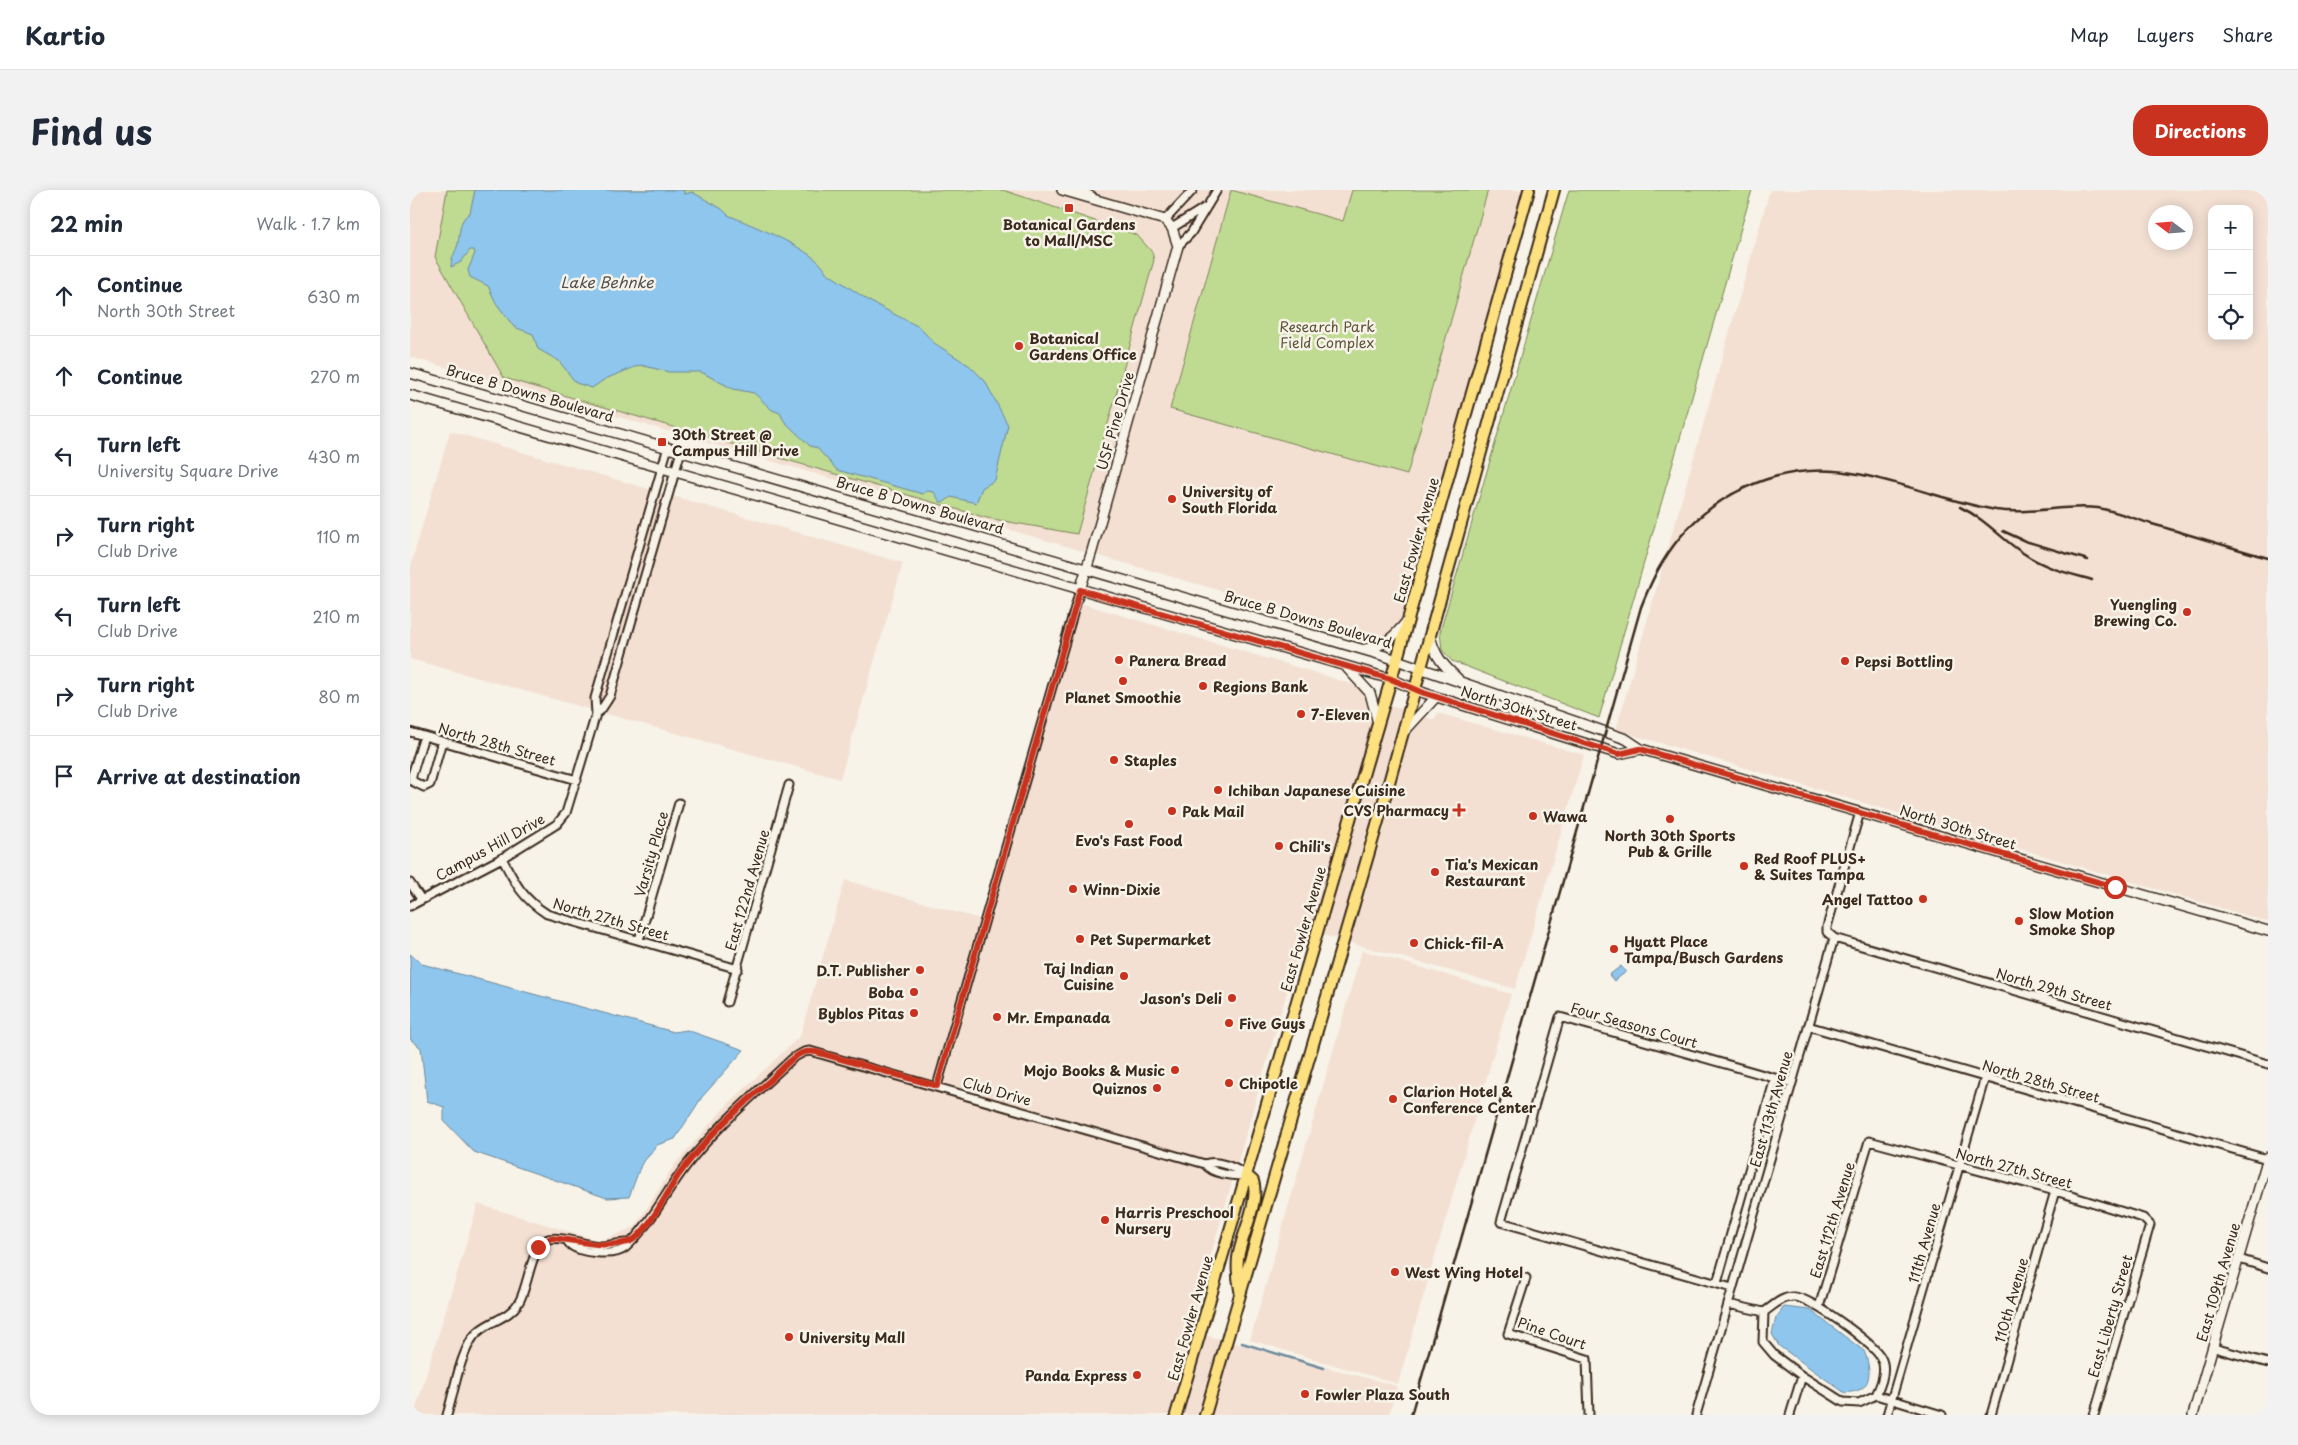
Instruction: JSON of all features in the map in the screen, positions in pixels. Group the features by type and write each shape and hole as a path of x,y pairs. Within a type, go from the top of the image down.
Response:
{"main road":[{"path":"1062,190 1165,220 1172,228 1178,246"},
{"name":"East Fowler Avenue","path":"1176,1415 1391,679 1529,190"},
{"path":"1205,1415 1415,690 1554,190"},
{"name":"USF Pine Drive","path":"1080,590 1178,246"},
{"name":"Bruce B Downs Boulevard","path":"410,373 1087,568 1421,668"},
{"path":"410,395 1391,679"},
{"path":"1360,649 1374,648 1385,643 1395,636 1408,620"},
{"path":"1430,635 1433,648 1441,664 1460,681"},
{"path":"1345,666 1370,693 1378,723"},
{"name":"North 30th Street","path":"1421,668 1626,739 1640,749 2268,931"},
{"name":"North 30th Street","path":"1391,679 1436,697 1619,754 1640,749"},
{"path":"1402,734 1436,697"},
{"name":"East 109th Avenue","path":"2194,1415 2268,1158"},
{"path":"1241,1294 1238,1276 1238,1257 1254,1194 1253,1181 1246,1175"}],"street":[{"path":"1080,190 1108,204"},
{"path":"1165,220 1193,190"},
{"path":"1178,246 1191,232 1217,190"},
{"path":"1172,228 1208,204"},
{"name":"Campus Hill Drive","path":"410,906 502,858 557,824 566,814 596,714 595,698 668,447"},
{"name":"Campus Hill Drive","path":"596,714 610,696 680,451"},
{"path":"937,1086 1080,590"},
{"name":"North 28th Street","path":"410,732 577,780"},
{"path":"424,736 412,775 412,781 424,788 430,784 442,741"},
{"name":"East 122nd Avenue","path":"727,1002 790,785"},
{"name":"Varsity Place","path":"639,940 679,803"},
{"name":"East 113th Avenue","path":"1696,1415 1834,938 1827,932 1827,927 1860,812"},
{"name":"North 27th Street","path":"502,858 519,891 530,904 547,914 738,969"},
{"path":"410,883 421,900"},
{"name":"North 29th Street","path":"1834,938 2268,1064"},
{"name":"Four Seasons Court","path":"1732,1288 1501,1222 1560,1017 1792,1083"},
{"name":"North 28th Street","path":"1808,1026 2268,1158"},
{"name":"Club Drive","path":"447,1415 466,1351 472,1338 483,1327 508,1315 517,1305 524,1292 536,1251 542,1243 551,1238 568,1242 573,1247 604,1253 624,1248 646,1226 678,1176 709,1140 745,1102 798,1054 804,1052 816,1052 937,1086 1205,1164 1208,1168 1235,1177 1246,1175"},
{"name":"111th Avenue","path":"1887,1415 1985,1077"},
{"path":"1716,1283 1775,1078"},
{"name":"North 27th Street","path":"1869,1141 2054,1191 2143,1218 2150,1225"},
{"name":"East 112th Avenue","path":"1819,1307 1869,1141"},
{"name":"110th Avenue","path":"1991,1415 2054,1191"},
{"name":"East Liberty Street","path":"2094,1415 2150,1225"},
{"path":"2239,1259 2268,1268"},
{"name":"Pine Court","path":"1526,1278 1508,1334 1587,1359 1589,1415"},
{"path":"1728,1304 1764,1312 1779,1301 1794,1296 1819,1307 1869,1344 1882,1359 1883,1381 1876,1395 1859,1403 1843,1402 1802,1376 1774,1355 1763,1342 1764,1312"},
{"path":"2214,1348 2268,1363"},
{"path":"1790,1415 1802,1376"},
{"path":"1876,1395 1942,1415"}],"shaded area":[{"name":"University of South Florida","path":"410,190 1529,190 1398,642 410,357"},
{"path":"1770,190 2268,190 2268,922 1616,730"},
{"path":"450,431 903,563 840,779 410,659 410,568"},
{"path":"1080,603 1357,686 1364,696 1434,720 1438,713 1584,755 1515,989 1305,930 1189,1331 1397,1386 1389,1415 414,1415 478,1204 600,1241 635,1227 674,1165 724,1108 800,1036 845,880 990,922"},
{"path":"1362,950 1511,994 1398,1384 1250,1340"}],"green space":[{"path":"447,190 1003,190 1137,235 1152,252 1154,260 1077,534 987,518 504,378 435,257"},
{"name":"Research Park Field Complex","path":"1231,190 1343,221 1352,190 1488,190 1407,475 1170,409"},
{"path":"1569,190 1752,190 1599,718 1452,661 1442,650 1440,632"}],"water":[{"name":"Lake Behnke","path":"475,190 683,190 685,194 692,192 722,209 728,215 797,247 810,255 826,272 871,302 919,327 934,343 970,366 985,381 1008,425 995,480 982,488 976,503 951,497 944,502 940,502 934,492 927,491 923,494 837,470 817,448 810,446 784,421 780,413 772,410 754,393 733,389 701,372 669,372 640,365 605,379 592,388 576,383 559,361 538,349 533,334 514,327 496,303 488,286 470,277 468,270 475,253 474,250 470,250 461,262 451,267 461,224 470,213"},
{"path":"410,954 422,964 674,1032 687,1030 744,1050 702,1097 675,1139 657,1145 641,1165 629,1197 607,1198 474,1152 444,1121 444,1107 427,1101 421,1048 410,1039"},
{"path":"1621,966 1626,972 1614,981 1609,975"},
{"path":"1784,1307 1810,1310 1864,1351 1869,1372 1865,1386 1857,1391 1845,1393 1779,1346 1772,1334 1776,1318"}],"waterway":[{"path":"1242,1343 1324,1368"}],"railway":[{"path":"1411,1415 1641,607 1662,563 1679,539 1699,518 1721,501 1746,487 1772,478 1800,472 1829,471 1858,474 1893,482 1979,507 1996,510 2022,511 2072,507 2105,509 2268,558"},
{"path":"1960,507 1986,523 2015,547 2039,563 2092,580"},
{"path":"2003,531 2025,541 2088,560"}],"place":[{"name":"Botanical Gardens to Mall/MSC","path":"1069,208"},
{"name":"Botanical Gardens Office","path":"1019,346"},
{"name":"30th Street @ Campus Hill Drive","path":"662,442"},
{"name":"University of South Florida","path":"1172,499"},
{"name":"Yuengling Brewing Co.","path":"2187,612"},
{"name":"Panera Bread","path":"1119,660"},
{"name":"Pepsi Bottling","path":"1845,661"},
{"name":"Planet Smoothie","path":"1123,681"},
{"name":"Regions Bank","path":"1203,686"},
{"name":"7-Eleven","path":"1301,714"},
{"name":"Staples","path":"1114,760"},
{"name":"Ichiban Japanese Cuisine","path":"1218,790"},
{"name":"CVS Pharmacy","path":"1459,810"},
{"name":"Pak Mail","path":"1172,811"},
{"name":"Wawa","path":"1533,816"},
{"name":"North 30th Sports Pub & Grille","path":"1670,819"},
{"name":"Evo's Fast Food","path":"1129,824"},
{"name":"Chili's","path":"1279,846"},
{"name":"Red Roof PLUS+ & Suites Tampa","path":"1744,866"},
{"name":"Tia's Mexican Restaurant","path":"1435,872"},
{"name":"Winn-Dixie","path":"1073,889"},
{"name":"Angel Tattoo","path":"1923,899"},
{"name":"Slow Motion Smoke Shop","path":"2019,921"},
{"name":"Pet Supermarket","path":"1080,939"},
{"name":"Chick-fil-A","path":"1414,943"},
{"name":"Hyatt Place Tampa/Busch Gardens","path":"1614,949"},
{"name":"D.T. Publisher","path":"920,970"},
{"name":"Taj Indian Cuisine","path":"1124,976"},
{"name":"Boba","path":"914,992"},
{"name":"Jason's Deli","path":"1232,998"},
{"name":"Byblos Pitas","path":"914,1013"},
{"name":"Mr. Empanada","path":"997,1017"},
{"name":"Five Guys","path":"1229,1023"},
{"name":"Mojo Books & Music","path":"1175,1070"},
{"name":"Chipotle","path":"1229,1083"},
{"name":"Quiznos","path":"1157,1088"},
{"name":"Clarion Hotel & Conference Center","path":"1393,1099"},
{"name":"Harris Preschool Nursery","path":"1105,1220"},
{"name":"West Wing Hotel","path":"1395,1272"},
{"name":"University Mall","path":"789,1337"},
{"name":"Panda Express","path":"1137,1375"},
{"name":"Fowler Plaza South","path":"1305,1394"}],"route":[{"path":"538,1247 551,1238 568,1242 575,1240 602,1246 621,1242 628,1243 633,1240 646,1226 678,1176 720,1127 798,1054 810,1051 816,1052 937,1086 1074,604 1080,590 1391,679 1424,693 1619,754 1640,749 2115,887"}]}
